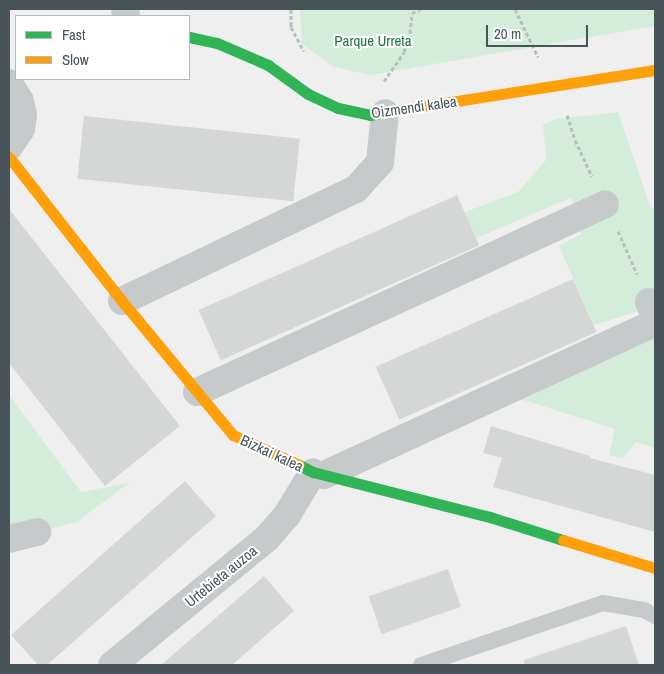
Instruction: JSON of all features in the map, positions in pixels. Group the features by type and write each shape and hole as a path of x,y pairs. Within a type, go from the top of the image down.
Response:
{"street":[{"name":"Oizmendi kalea","path":"190,37 217,43 268,65 308,94 338,108 370,115 655,70"},
{"path":"9,147 21,129 23,115 18,83"},
{"path":"122,301 356,189 380,162 385,113"},
{"name":"Bizkai kalea","path":"9,157 122,301 233,435 318,474 483,515 655,568"},
{"path":"197,392 600,192"},
{"path":"318,474 653,314"},
{"name":"Urtebieta auzoa","path":"112,665 267,538 318,474"},
{"path":"9,539 37,532"}],"lane":[{"path":"420,665 603,603 644,610 655,616"}],"path":[{"path":"291,9 291,27 305,52"},
{"path":"392,83 382,85 404,52 410,33 412,13 421,9"},
{"path":"515,9 538,57"},
{"path":"528,59 548,56"},
{"path":"575,140 600,192"},
{"path":"616,228 653,314"}],"green space":[{"name":"Parque Urreta","path":"300,9 655,9 655,26 370,75 334,67 302,44"},
{"path":"618,112 651,209 655,208 655,306 594,325 559,246 581,234 571,198 476,238 465,212 518,192 546,160 543,124 557,119"},
{"path":"655,336 655,448 636,442 623,458 609,455 615,429 514,397"},
{"path":"9,395 81,492 129,483 77,522 9,539"}],"building":[{"path":"84,116 300,139 293,201 77,179"},
{"path":"457,195 479,245 221,360 198,310"},
{"path":"9,209 180,426 105,486 9,363"},
{"path":"573,279 597,332 399,420 376,367"},
{"path":"491,426 590,456 590,458 655,475 655,532 493,487 502,458 483,453"},
{"path":"185,481 216,516 47,665 38,665 11,635"},
{"path":"448,569 461,607 382,634 369,596"},
{"path":"264,576 294,611 232,665 161,665"},
{"path":"626,626 639,665 524,665 524,660"}],"traffic: fast":[{"path":"190,37 217,43 268,65 308,94 338,108 370,115 380,113"},
{"path":"299,465 313,472 490,517 563,540"}],"traffic: slow":[{"path":"380,113 655,70"},
{"path":"9,157 122,301 233,435 299,465"},
{"path":"563,540 655,568"}]}
